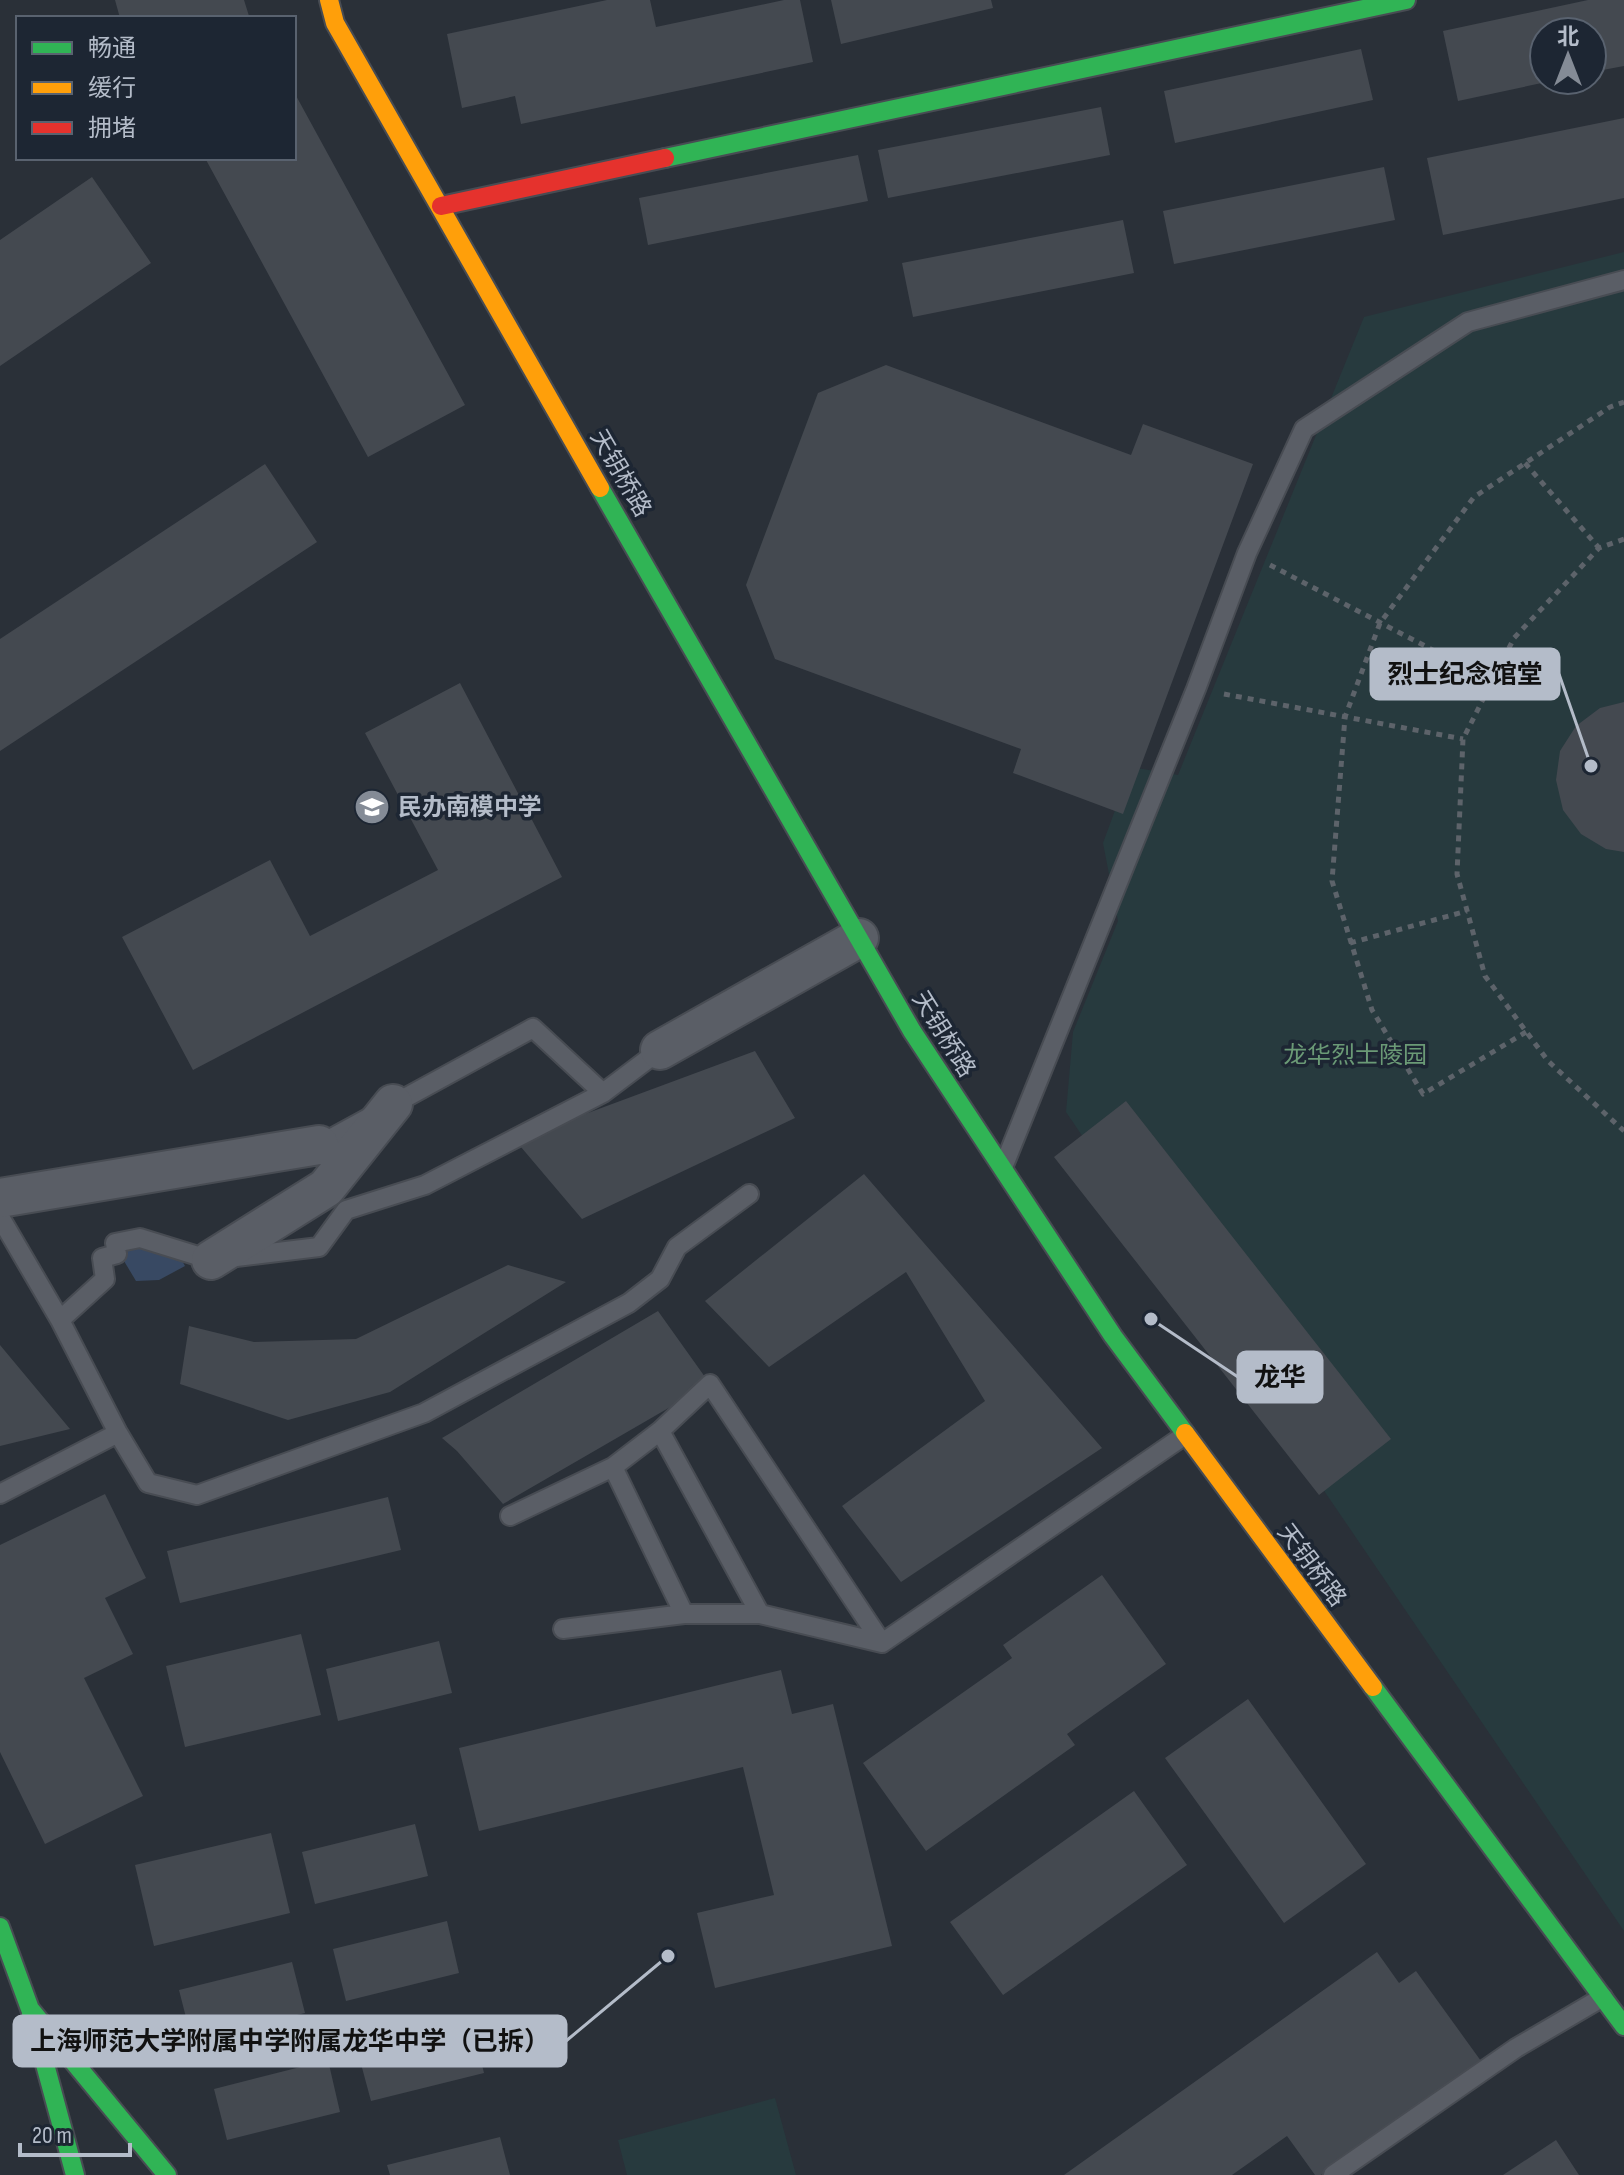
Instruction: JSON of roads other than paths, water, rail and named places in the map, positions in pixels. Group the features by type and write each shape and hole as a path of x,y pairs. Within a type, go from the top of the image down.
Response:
{"street":[{"name":"天钥桥路","path":"329,0 335,23 912,1031 1113,1336 1624,2026"},
{"path":"441,206 1406,0"},
{"path":"660,1050 859,938"},
{"path":"211,1260 326,1188 393,1104"},
{"path":"0,1198 319,1145"},
{"path":"0,1927 30,2009 75,2175"},
{"path":"30,2009 167,2175"}],"lane":[{"path":"1003,1168 1196,689 1247,553 1304,429 1468,322 1624,280"},
{"path":"319,1145 533,1028 603,1093"},
{"path":"60,1320 105,1279 102,1258 117,1254 115,1243 140,1238 211,1260 319,1247 346,1210 425,1185 603,1093 660,1050"},
{"path":"0,1217 148,1483 197,1495 424,1413 629,1303 660,1279 677,1247 749,1194"},
{"path":"510,1516 613,1467 660,1431 710,1384 882,1643"},
{"path":"660,1431 760,1614"},
{"path":"0,1494 118,1433"},
{"path":"563,1629 684,1614 760,1614 882,1643 1185,1435"},
{"path":"613,1467 684,1614"},
{"path":"1333,2175 1516,2048 1603,1997"}],"water":[{"path":"145,1244 178,1253 185,1266 159,1280 136,1281 121,1256 130,1248"}],"place":[{"name":"烈士纪念馆堂","path":"1591,766"},
{"name":"民办南模中学","path":"372,807"},
{"name":"龙华","path":"1151,1319"},
{"name":"上海师范大学附属中学附属龙华中学（已拆）","path":"668,1956"}],"park label":[{"name":"龙华烈士陵园","path":"1355,1055"}]}
